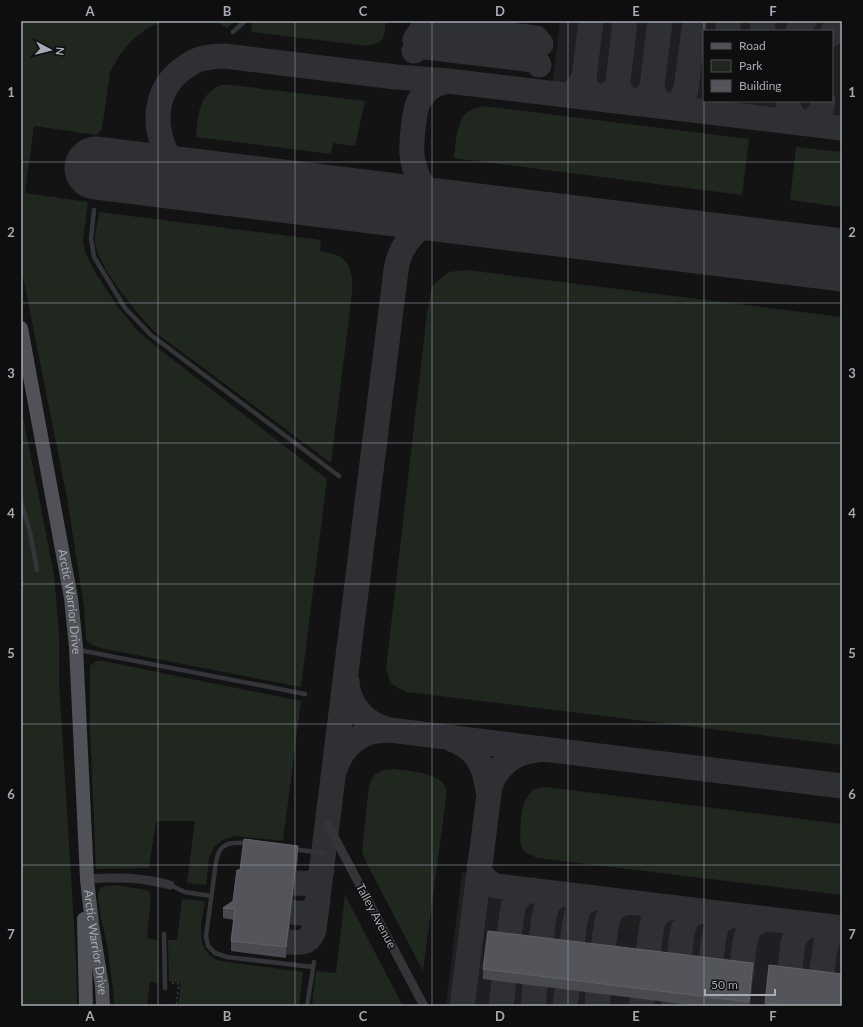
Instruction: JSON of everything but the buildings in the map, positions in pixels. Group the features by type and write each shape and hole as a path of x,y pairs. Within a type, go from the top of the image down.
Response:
{"main road":[{"name":"Arctic Warrior Drive","path":"21,328 71,598 76,650 87,879 92,924 102,986 103,1006"},
{"name":"Arctic Warrior Drive","path":"86,1006 83,921 87,879"}],"street":[{"name":"Talley Avenue","path":"328,825 424,1006"},
{"path":"87,879 113,877 131,878 153,880 170,885"}],"lane":[{"path":"233,32 245,21"},
{"path":"94,210 91,238 94,257 125,308 151,335 339,476"},
{"path":"21,502 30,532 37,570"},
{"path":"76,650 305,694"},
{"path":"252,844 238,842 227,844 219,851 216,862 206,936 208,946 215,953 227,957 313,964 307,1006"},
{"path":"289,849 324,853"},
{"path":"170,885 185,892 211,896"},
{"path":"164,934 165,988"}],"path":[{"path":"164,982 179,984 176,1006"}],"shaded area":[{"path":"560,21 842,21 842,121 552,86"},
{"path":"462,872 842,919 842,1006 446,1006"}],"green space":[{"path":"21,21 163,21 145,30 132,40 119,56 110,72 102,129 97,135 34,126 25,193 88,202 83,241 85,252 95,272 118,307 135,328 154,345 327,479 301,687 100,648 90,644 86,640 84,607 67,498 21,266"},
{"path":"216,21 235,21 227,28"},
{"path":"253,21 386,21 383,38 368,46 251,32"},
{"path":"221,85 232,85 365,101 355,146 333,143 331,154 196,137 201,106 208,94 213,89"},
{"path":"484,106 749,139 742,195 454,158 456,138 462,118 471,110"},
{"path":"796,147 842,152 842,207 790,200"},
{"path":"99,212 321,240 320,251 336,255 347,263 350,269 352,281 352,295 331,463 155,332 128,301 102,263 97,251 95,240"},
{"path":"467,270 842,317 842,745 407,692 391,684 386,669 427,313 432,286 448,272"},
{"path":"21,407 54,574 59,634 59,680 76,960 77,1006 21,1006"},
{"path":"96,661 103,661 301,701 283,841 235,836 223,840 214,847 209,859 206,885 187,883 195,821 156,821 149,868 96,869 90,728 90,666"},
{"path":"393,769 429,775 441,781 446,789 423,971 362,852 369,785 374,775 384,770"},
{"path":"546,787 842,824 842,895 537,858 526,853 522,848 520,838 521,815 526,798 530,793 535,789"},
{"path":"114,885 147,890 151,895 147,938 157,940 158,983 150,982 147,1006 114,1006 107,945 100,914 98,895 100,889 105,886"},
{"path":"345,895 403,1006 312,1006 316,971 336,973"},
{"path":"182,899 205,901 201,925 202,941 208,954 215,959 220,961 303,972 299,1006 178,1006 181,983 169,981 168,940 177,940"}],"taxiway":[{"path":"575,90 584,77 591,21"},
{"path":"584,77 588,90 599,98 605,96 615,88 618,82 625,21"},
{"path":"618,82 622,94 633,103 643,99 647,95 652,86 660,21"},
{"path":"652,86 656,98 667,107 677,103 683,96 686,89 695,21"},
{"path":"728,21 728,30"},
{"path":"762,21 763,30"},
{"path":"798,30 800,25 804,21"},
{"path":"833,32 835,27 842,22"},
{"path":"415,40 423,29 431,26 536,38 541,44"},
{"path":"414,51 425,47 533,60 539,65"},
{"path":"210,182 190,173 172,161 163,146 158,121 158,112 162,95 166,87 177,74 188,65 200,59 225,56 396,77 448,81"},
{"path":"470,214 448,206 430,193 420,181 413,162 412,137 418,103 427,90 435,85 448,81 842,128"},
{"path":"788,102 792,115 803,123 811,121 817,116 821,110 823,102"},
{"path":"288,942 304,942 310,938 314,930 396,270 399,257 405,244 412,236 428,224 447,217 469,214"},
{"path":"828,259 842,256"},
{"path":"347,681 349,695 360,713 372,723 390,730"},
{"path":"336,767 341,755 349,745 359,737 371,732 390,730 842,786"},
{"path":"451,739 467,747 478,759 482,766 488,791"},
{"path":"462,1006 490,786 497,772 508,761 521,754 537,750"},
{"path":"479,866 484,878 496,886 842,928"},
{"path":"295,883 312,883 318,879 322,871"},
{"path":"508,944 513,907 520,896 533,890"},
{"path":"540,948 546,909 553,898 564,894"},
{"path":"571,952 577,913 581,905 596,898"},
{"path":"291,912 304,913 310,911 318,901"},
{"path":"602,955 607,920 615,908 628,902"},
{"path":"647,961 652,924 659,913 672,907"},
{"path":"679,965 680,944 683,929 689,917 698,912 704,911"},
{"path":"710,969 716,928 725,918 736,915"},
{"path":"742,973 744,948 749,930 757,922 767,919"},
{"path":"789,978 793,942 801,930 814,925"},
{"path":"820,982 826,943 831,935 842,929"},
{"path":"501,1006 504,982"},
{"path":"533,1006 535,986"},
{"path":"565,1006 567,990"},
{"path":"597,1006 598,994"},
{"path":"642,999 642,1006"}],"runway":[{"path":"96,168 842,260"}]}
